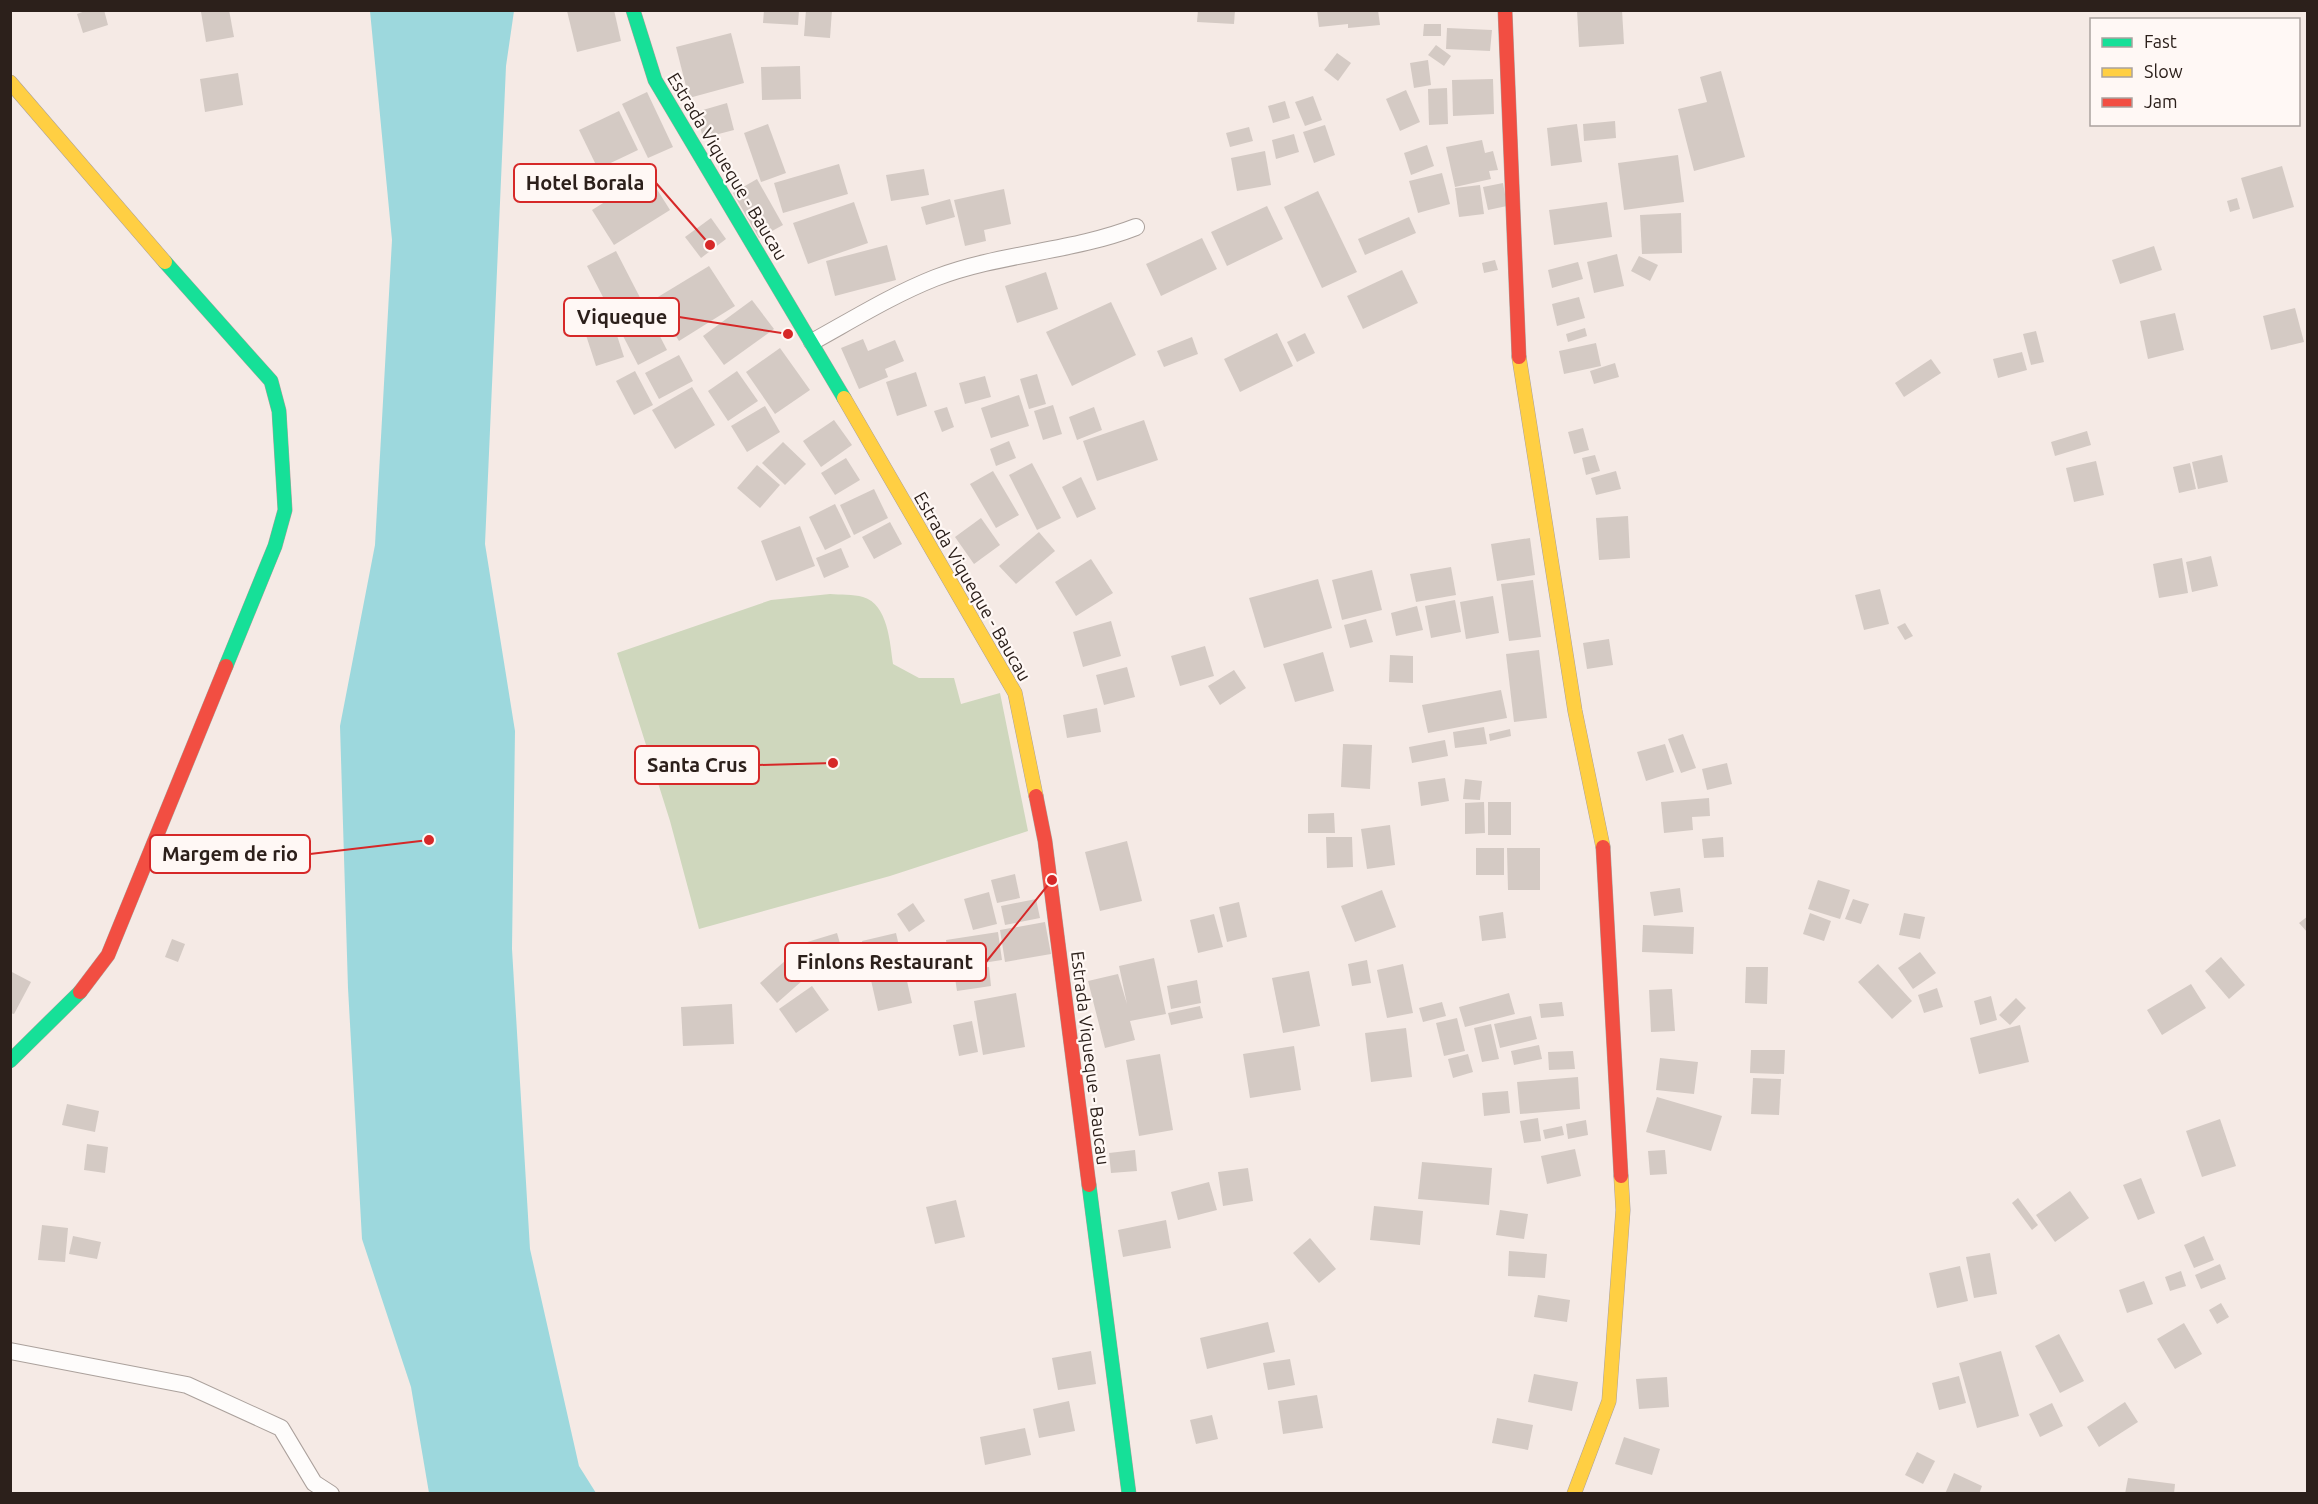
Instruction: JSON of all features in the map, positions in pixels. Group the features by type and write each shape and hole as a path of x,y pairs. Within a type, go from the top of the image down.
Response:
{"street":[{"name":"Estrada Viqueque - Baucau","path":"633,10 655,80 812,342 1015,693 1045,841 1129,1494"},
{"path":"1505,10 1519,363 1575,711 1603,846 1623,1210 1609,1401 1574,1494"},
{"path":"10,82 77,162 271,381 279,411 285,510 274,546 237,642 108,955 87,986 10,1061"},
{"path":"812,342 935,278 1016,255 1115,235 1136,227"},
{"path":"10,1352 187,1385 281,1428 314,1483 331,1494"}],"green space":[{"path":"830,594 859,596 871,601 883,616 889,635 893,664 919,678 954,678 961,704 1000,693 1028,831 890,876 699,929 670,821 617,653 771,600"}],"water":[{"path":"370,11 514,11 506,66 485,544 515,731 512,949 530,1249 579,1466 596,1493 429,1493 411,1387 362,1239 348,988 340,726 375,545 392,240"}],"building":[{"path":"88,10 104,10 108,25 83,33 77,14"},
{"path":"229,10 234,37 206,42 201,12"},
{"path":"614,10 621,41 577,52 567,11"},
{"path":"764,10 799,10 798,25 763,23"},
{"path":"806,10 832,10 830,38 804,36"},
{"path":"1198,10 1235,10 1234,24 1197,22"},
{"path":"1317,10 1378,10 1380,25 1348,28 1348,24 1319,27"},
{"path":"1577,10 1622,10 1624,44 1579,47"},
{"path":"1424,24 1441,24 1441,36 1423,36"},
{"path":"1447,28 1492,30 1490,51 1446,49"},
{"path":"731,33 744,83 689,98 676,47"},
{"path":"1436,45 1451,56 1444,66 1428,55"},
{"path":"1337,53 1351,63 1338,81 1324,70"},
{"path":"1428,60 1431,85 1414,88 1410,63"},
{"path":"800,66 801,99 762,100 761,67"},
{"path":"1721,71 1745,157 1694,171 1678,109 1707,102 1700,77"},
{"path":"238,73 243,105 205,112 200,79"},
{"path":"1493,79 1494,114 1453,116 1452,80"},
{"path":"1447,88 1448,124 1429,125 1428,89"},
{"path":"1406,90 1420,122 1400,131 1386,99"},
{"path":"647,92 673,147 648,158 622,104"},
{"path":"1313,96 1322,120 1305,126 1295,102"},
{"path":"1285,101 1290,118 1273,123 1268,106"},
{"path":"727,103 734,130 703,138 696,112"},
{"path":"619,111 638,150 598,169 579,130"},
{"path":"1615,121 1616,138 1584,141 1583,124"},
{"path":"768,124 786,173 761,182 744,133"},
{"path":"1577,124 1582,162 1551,166 1547,128"},
{"path":"1325,125 1335,155 1314,163 1303,132"},
{"path":"1249,127 1253,141 1230,147 1226,133"},
{"path":"1294,134 1299,152 1276,159 1272,140"},
{"path":"1482,140 1485,153 1493,151 1498,170 1489,171 1491,179 1455,187 1446,147"},
{"path":"1427,145 1434,166 1411,175 1404,153"},
{"path":"1265,151 1271,185 1237,191 1231,158"},
{"path":"1678,155 1684,202 1624,210 1618,163"},
{"path":"839,164 848,194 783,213 774,183"},
{"path":"2282,166 2294,207 2253,219 2241,178"},
{"path":"924,169 929,195 891,201 886,175"},
{"path":"1442,173 1450,204 1418,213 1409,181"},
{"path":"648,175 670,210 614,245 592,210"},
{"path":"757,179 783,225 759,238 733,193"},
{"path":"1503,183 1507,206 1488,210 1483,187"},
{"path":"1480,185 1484,214 1459,217 1455,188"},
{"path":"1004,189 1011,224 984,230 986,241 965,246 954,200"},
{"path":"1318,191 1357,272 1322,288 1284,207"},
{"path":"2237,198 2240,209 2230,212 2227,201"},
{"path":"950,199 955,217 926,225 921,207"},
{"path":"854,202 868,243 808,264 793,223"},
{"path":"1607,202 1612,237 1554,245 1549,210"},
{"path":"1267,206 1283,239 1227,266 1211,232"},
{"path":"1681,213 1682,253 1642,254 1640,215"},
{"path":"1409,217 1416,233 1365,255 1358,239"},
{"path":"711,218 726,239 701,258 685,237"},
{"path":"1202,238 1217,269 1161,296 1146,264"},
{"path":"887,245 896,280 835,296 826,261"},
{"path":"2154,246 2162,270 2120,284 2112,260"},
{"path":"616,251 667,350 638,365 587,266"},
{"path":"1617,254 1624,286 1594,293 1587,262"},
{"path":"1639,256 1658,265 1650,281 1631,271"},
{"path":"1495,260 1498,270 1484,273 1482,263"},
{"path":"1578,262 1583,279 1552,288 1548,270"},
{"path":"709,266 735,306 679,341 653,300"},
{"path":"1402,270 1418,303 1363,329 1347,296"},
{"path":"1046,272 1058,309 1017,323 1005,286"},
{"path":"1579,297 1585,318 1557,326 1552,304"},
{"path":"752,300 774,329 724,365 703,336"},
{"path":"1111,302 1136,355 1072,386 1046,332"},
{"path":"2295,308 2304,342 2271,350 2263,316"},
{"path":"2175,313 2184,350 2148,359 2140,321"},
{"path":"612,320 624,357 596,366 584,329"},
{"path":"1585,328 1587,336 1568,342 1566,334"},
{"path":"2036,331 2044,362 2031,365 2023,334"},
{"path":"1277,333 1293,366 1240,392 1224,359"},
{"path":"1305,333 1315,353 1297,362 1287,342"},
{"path":"1192,337 1198,354 1164,367 1157,351"},
{"path":"863,339 868,351 895,340 904,361 885,369 888,377 859,389 841,348"},
{"path":"1596,343 1601,366 1564,374 1559,351"},
{"path":"780,348 810,390 775,414 746,372"},
{"path":"2022,352 2027,370 1998,378 1993,359"},
{"path":"679,355 693,381 659,399 645,373"},
{"path":"1931,359 1941,373 1904,397 1895,383"},
{"path":"1615,363 1619,377 1594,384 1590,371"},
{"path":"635,371 653,405 634,415 616,381"},
{"path":"737,371 758,401 728,421 708,391"},
{"path":"916,372 927,406 897,416 886,382"},
{"path":"1037,374 1046,404 1029,409 1020,379"},
{"path":"985,376 991,397 965,404 959,383"},
{"path":"692,387 715,425 675,449 652,410"},
{"path":"1019,395 1029,426 991,438 981,408"},
{"path":"1053,405 1062,434 1043,440 1034,411"},
{"path":"765,406 780,432 747,452 731,426"},
{"path":"947,407 954,427 942,432 934,411"},
{"path":"1094,407 1102,430 1077,440 1069,417"},
{"path":"834,420 852,445 821,467 803,441"},
{"path":"1144,420 1158,460 1097,481 1083,441"},
{"path":"1583,428 1589,450 1574,454 1568,432"},
{"path":"2087,431 2091,445 2055,456 2051,442"},
{"path":"1009,441 1016,458 996,466 990,449"},
{"path":"783,442 806,464 785,485 762,463"},
{"path":"1595,455 1600,471 1586,475 1582,458"},
{"path":"2222,455 2228,482 2198,489 2192,462"},
{"path":"846,458 860,480 835,495 821,473"},
{"path":"2096,461 2104,495 2074,502 2066,468"},
{"path":"1032,463 1061,518 1037,530 1009,475"},
{"path":"2190,463 2196,489 2179,493 2173,467"},
{"path":"757,465 780,485 760,508 737,488"},
{"path":"993,471 1019,515 996,528 970,484"},
{"path":"1616,471 1621,489 1596,495 1591,478"},
{"path":"1081,477 1096,509 1077,518 1062,487"},
{"path":"874,489 888,518 854,535 840,505"},
{"path":"835,504 851,537 825,550 809,517"},
{"path":"1628,516 1630,558 1599,560 1596,518"},
{"path":"981,518 1000,545 974,564 955,537"},
{"path":"890,522 902,544 874,559 862,537"},
{"path":"800,526 815,566 776,581 761,541"},
{"path":"1039,532 1055,551 1016,584 999,566"},
{"path":"1530,538 1535,575 1497,581 1491,544"},
{"path":"841,548 849,567 824,578 816,558"},
{"path":"2211,556 2218,586 2192,592 2186,562"},
{"path":"2182,558 2188,593 2159,598 2153,564"},
{"path":"1091,559 1113,593 1076,616 1055,582"},
{"path":"1451,567 1456,595 1416,602 1410,574"},
{"path":"1372,570 1382,610 1342,620 1332,580"},
{"path":"1318,579 1332,628 1264,648 1249,598"},
{"path":"1533,580 1541,637 1509,641 1501,584"},
{"path":"1880,589 1889,624 1864,630 1855,595"},
{"path":"1493,596 1499,633 1466,639 1460,602"},
{"path":"1455,600 1461,632 1431,638 1425,606"},
{"path":"1417,606 1423,630 1396,636 1391,613"},
{"path":"1366,619 1373,642 1350,648 1344,625"},
{"path":"1111,621 1121,656 1083,667 1073,632"},
{"path":"1905,623 1913,636 1905,640 1897,627"},
{"path":"1609,639 1613,665 1587,669 1583,643"},
{"path":"1205,646 1214,676 1180,686 1171,656"},
{"path":"1539,650 1547,718 1514,722 1506,654"},
{"path":"1323,652 1334,691 1295,702 1283,664"},
{"path":"1390,655 1413,656 1413,683 1389,682"},
{"path":"1127,667 1135,697 1104,705 1096,675"},
{"path":"1234,670 1246,688 1220,705 1208,686"},
{"path":"1501,690 1507,718 1428,733 1422,705"},
{"path":"1097,708 1101,732 1067,738 1063,715"},
{"path":"1484,727 1487,744 1455,748 1453,732"},
{"path":"1510,729 1511,736 1490,741 1489,734"},
{"path":"1683,734 1696,768 1681,773 1668,739"},
{"path":"1445,740 1448,756 1412,763 1409,747"},
{"path":"1343,744 1372,745 1370,789 1341,787"},
{"path":"1665,744 1674,772 1646,781 1637,752"},
{"path":"1727,763 1732,784 1707,790 1702,769"},
{"path":"1445,778 1449,801 1421,806 1418,782"},
{"path":"1465,779 1482,781 1480,800 1463,799"},
{"path":"1709,798 1710,816 1692,817 1693,830 1664,833 1661,802"},
{"path":"1484,802 1485,833 1465,834 1465,803"},
{"path":"1488,802 1511,802 1511,835 1488,835"},
{"path":"1334,813 1335,833 1308,833 1308,814"},
{"path":"1390,825 1395,865 1367,869 1361,829"},
{"path":"1326,837 1352,837 1353,867 1327,868"},
{"path":"1723,837 1724,857 1704,858 1702,839"},
{"path":"1127,841 1142,901 1100,911 1085,852"},
{"path":"1476,848 1504,848 1504,875 1476,875"},
{"path":"1507,848 1540,848 1540,890 1508,890"},
{"path":"1015,874 1020,898 997,903 991,880"},
{"path":"1818,880 1850,890 1840,919 1808,909"},
{"path":"1680,888 1683,912 1654,916 1650,892"},
{"path":"1382,890 1396,927 1355,942 1341,906"},
{"path":"989,892 997,924 973,930 964,899"},
{"path":"1036,899 1040,918 1005,925 1001,906"},
{"path":"1853,899 1869,904 1861,924 1845,919"},
{"path":"1239,902 1247,937 1227,942 1219,907"},
{"path":"913,903 925,921 909,932 897,914"},
{"path":"1503,912 1506,938 1482,941 1479,916"},
{"path":"1810,913 1831,921 1824,941 1803,934"},
{"path":"1904,913 1925,917 1920,939 1899,935"},
{"path":"1214,914 1223,947 1198,953 1190,920"},
{"path":"2308,916 2308,933 2299,923"},
{"path":"1045,922 1051,954 1005,962 1000,930"},
{"path":"1643,925 1694,927 1693,954 1642,952"},
{"path":"998,932 1002,960 950,968 946,940"},
{"path":"837,933 846,964 813,974 804,943"},
{"path":"896,933 912,1003 878,1011 862,941"},
{"path":"172,939 185,944 178,962 165,957"},
{"path":"1920,952 1936,973 1913,989 1898,968"},
{"path":"2221,957 2245,985 2229,999 2205,971"},
{"path":"1154,958 1166,1014 1130,1021 1135,1040 1105,1048 1088,981 1118,974 1127,1004 1119,966"},
{"path":"786,960 803,980 777,1003 760,983"},
{"path":"1367,960 1371,983 1352,986 1348,964"},
{"path":"1403,964 1413,1013 1387,1018 1377,970"},
{"path":"1878,964 1912,1001 1892,1019 1858,982"},
{"path":"989,967 991,986 957,991 954,971"},
{"path":"1746,967 1768,967 1767,1004 1745,1003"},
{"path":"10,971 31,982 14,1014 10,1013"},
{"path":"1309,971 1320,1026 1283,1033 1272,978"},
{"path":"1197,980 1201,1003 1171,1009 1167,986"},
{"path":"2191,984 2206,1008 2162,1035 2147,1010"},
{"path":"812,986 829,1010 796,1033 779,1009"},
{"path":"1937,988 1943,1007 1924,1013 1918,995"},
{"path":"1672,989 1675,1031 1651,1032 1649,990"},
{"path":"1016,993 1025,1047 983,1055 974,1001"},
{"path":"1509,993 1515,1014 1465,1027 1459,1007"},
{"path":"1991,996 1997,1020 1980,1025 1974,1001"},
{"path":"2016,998 2026,1008 2010,1025 1999,1015"},
{"path":"1442,1002 1446,1016 1423,1022 1419,1008"},
{"path":"1562,1002 1564,1016 1541,1018 1539,1004"},
{"path":"732,1004 734,1044 683,1046 681,1007"},
{"path":"1200,1006 1203,1018 1171,1025 1168,1013"},
{"path":"1531,1016 1537,1039 1500,1048 1494,1024"},
{"path":"1457,1018 1465,1051 1444,1056 1436,1023"},
{"path":"972,1021 978,1052 959,1056 953,1025"},
{"path":"1491,1024 1499,1059 1482,1062 1474,1028"},
{"path":"2020,1025 2029,1062 1979,1074 1970,1038"},
{"path":"1406,1028 1412,1077 1371,1082 1365,1033"},
{"path":"1539,1045 1542,1059 1514,1065 1511,1051"},
{"path":"1294,1046 1301,1090 1250,1098 1243,1054"},
{"path":"1751,1050 1785,1050 1784,1074 1750,1073"},
{"path":"1573,1051 1575,1069 1549,1070 1548,1052"},
{"path":"1160,1054 1173,1130 1139,1136 1126,1060"},
{"path":"1468,1054 1473,1072 1453,1078 1448,1059"},
{"path":"1660,1058 1698,1062 1694,1094 1656,1090"},
{"path":"1578,1077 1580,1109 1520,1114 1517,1082"},
{"path":"1753,1078 1781,1079 1779,1115 1751,1114"},
{"path":"1508,1091 1510,1113 1484,1116 1482,1093"},
{"path":"1657,1097 1722,1116 1711,1151 1646,1132"},
{"path":"67,1104 99,1111 95,1132 62,1125"},
{"path":"1538,1118 1541,1141 1524,1143 1520,1121"},
{"path":"2220,1119 2236,1166 2202,1177 2186,1131"},
{"path":"1586,1120 1588,1135 1568,1139 1566,1124"},
{"path":"1562,1126 1564,1135 1545,1139 1543,1130"},
{"path":"87,1144 108,1147 105,1173 84,1170"},
{"path":"1575,1149 1581,1176 1547,1184 1541,1156"},
{"path":"1135,1150 1137,1171 1111,1173 1109,1153"},
{"path":"1665,1150 1667,1174 1650,1175 1648,1151"},
{"path":"1422,1162 1492,1168 1489,1205 1418,1199"},
{"path":"1248,1168 1253,1201 1223,1206 1218,1172"},
{"path":"2141,1178 2155,1213 2138,1220 2123,1185"},
{"path":"1209,1182 1217,1210 1178,1220 1171,1192"},
{"path":"2070,1191 2089,1218 2055,1242 2036,1215"},
{"path":"2018,1198 2038,1225 2032,1230 2012,1203"},
{"path":"956,1200 965,1237 935,1244 926,1207"},
{"path":"1374,1206 1423,1211 1420,1245 1370,1240"},
{"path":"1500,1210 1528,1214 1524,1239 1496,1235"},
{"path":"1166,1220 1171,1248 1123,1257 1118,1230"},
{"path":"42,1225 68,1228 65,1262 38,1260"},
{"path":"73,1236 101,1242 97,1259 69,1254"},
{"path":"2204,1236 2214,1260 2194,1268 2184,1245"},
{"path":"1310,1238 1336,1269 1319,1283 1293,1253"},
{"path":"1509,1251 1547,1254 1545,1278 1508,1276"},
{"path":"1990,1253 1997,1294 1974,1298 1966,1257"},
{"path":"2220,1264 2226,1279 2201,1289 2195,1275"},
{"path":"1960,1266 1968,1301 1937,1308 1929,1273"},
{"path":"2181,1271 2186,1286 2170,1291 2165,1277"},
{"path":"2144,1281 2153,1304 2127,1313 2119,1290"},
{"path":"1538,1295 1570,1300 1567,1322 1534,1317"},
{"path":"2221,1303 2229,1317 2217,1324 2209,1310"},
{"path":"1268,1322 1275,1352 1207,1369 1200,1338"},
{"path":"2184,1323 2202,1354 2175,1369 2157,1339"},
{"path":"2059,1334 2084,1381 2060,1393 2035,1346"},
{"path":"1091,1351 1096,1384 1058,1390 1052,1358"},
{"path":"2001,1351 2019,1416 1977,1428 1959,1363"},
{"path":"1290,1359 1295,1385 1268,1390 1263,1363"},
{"path":"1534,1374 1578,1382 1572,1411 1528,1402"},
{"path":"1959,1376 1966,1403 1939,1410 1932,1383"},
{"path":"1667,1377 1669,1407 1639,1409 1636,1379"},
{"path":"1317,1395 1323,1428 1283,1434 1278,1401"},
{"path":"1069,1401 1075,1431 1039,1438 1033,1409"},
{"path":"2125,1402 2138,1422 2099,1447 2087,1427"},
{"path":"2052,1403 2063,1426 2040,1437 2029,1414"},
{"path":"1212,1415 1218,1439 1196,1444 1190,1420"},
{"path":"1497,1418 1533,1425 1528,1450 1492,1443"},
{"path":"1025,1428 1031,1455 985,1465 980,1437"},
{"path":"1624,1437 1660,1449 1652,1475 1615,1464"},
{"path":"1917,1452 1935,1461 1923,1484 1905,1475"},
{"path":"1954,1473 1982,1486 1979,1494 1945,1494"},
{"path":"2128,1478 2175,1484 2174,1494 2125,1494"}],"traffic: fast":[{"path":"633,10 655,80 844,398"},
{"path":"165,262 271,381 279,411 285,510 275,546 226,666"},
{"path":"10,1061 80,992"},
{"path":"1089,1185 1129,1494"}],"traffic: slow":[{"path":"10,82 165,262"},
{"path":"1519,357 1575,711 1603,847"},
{"path":"844,398 1015,693 1036,796"},
{"path":"1574,1494 1609,1401 1623,1210 1621,1176"}],"traffic: jam":[{"path":"1505,10 1519,357"},
{"path":"80,992 108,955 226,666"},
{"path":"1036,796 1045,841 1089,1185"},
{"path":"1603,847 1621,1176"}],"place":[{"name":"Hotel Borala","path":"710,245"},
{"name":"Viqueque","path":"788,334"},
{"name":"Santa Crus","path":"833,763"},
{"name":"Margem de rio","path":"429,840"},
{"name":"Finlons Restaurant","path":"1052,880"}]}
